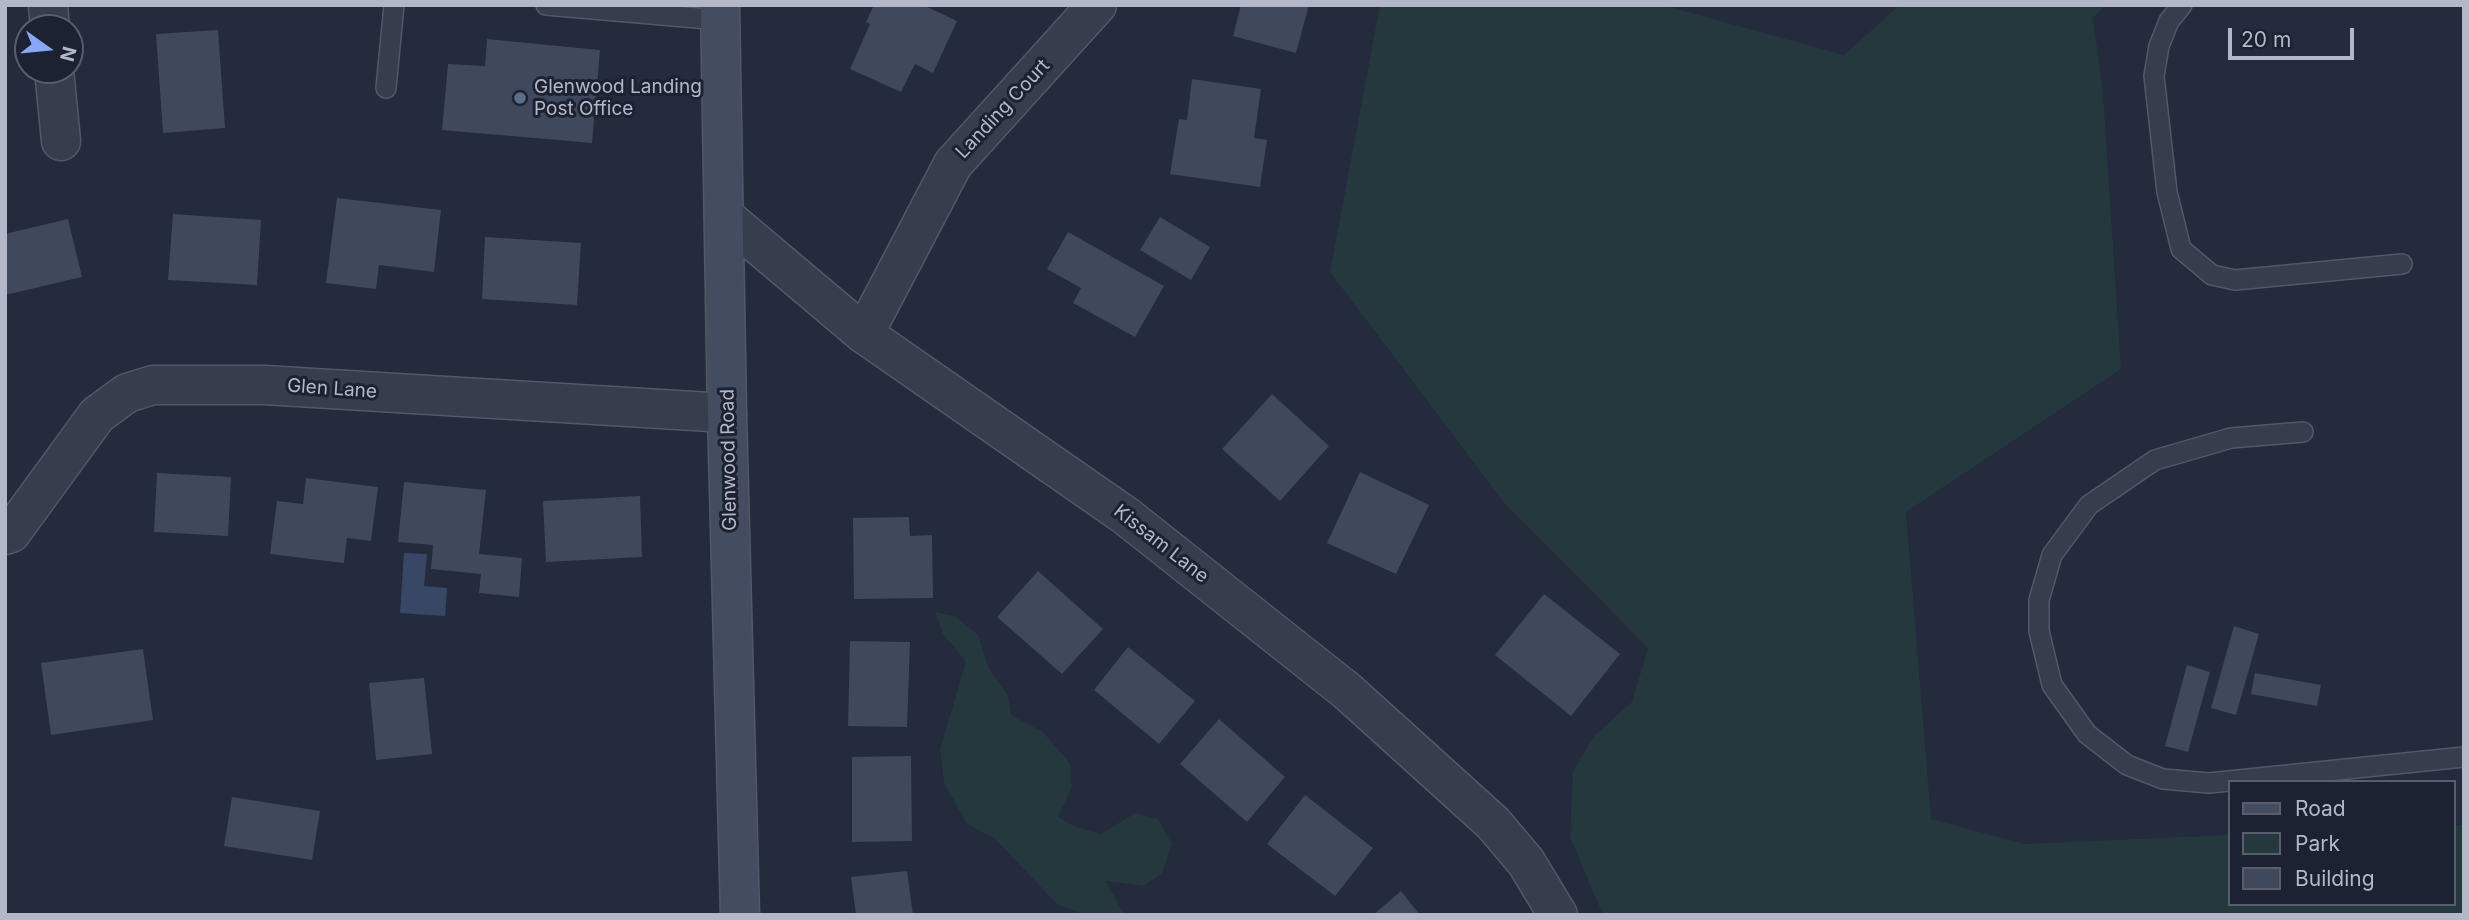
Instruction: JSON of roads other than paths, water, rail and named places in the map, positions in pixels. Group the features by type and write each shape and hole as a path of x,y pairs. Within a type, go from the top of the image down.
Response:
{"main road":[{"name":"Glenwood Road","path":"720,13 740,915"}],"street":[{"name":"Landing Court","path":"864,334 953,164 1097,5"},
{"path":"55,84 61,141"},
{"name":"Kissam Lane","path":"724,216 864,334 1126,516 1347,691 1493,823 1526,862 1558,915"},
{"name":"Glen Lane","path":"5,536 11,533 97,415 127,393 153,385 264,385 727,413"}],"lane":[{"path":"386,88 394,5"},
{"path":"546,5 720,13"},
{"path":"2182,5 2169,21 2159,46 2154,76 2167,192 2181,249 2212,275 2235,280 2402,264"},
{"path":"2228,781 2209,783 2163,779 2127,765 2087,734 2052,685 2039,631 2039,600 2052,555 2089,505 2155,460 2231,438 2303,432"},
{"path":"2238,780 2464,757"}],"water":[{"path":"404,553 427,554 424,586 447,588 445,616 400,613"}],"place":[{"name":"Glenwood Landing Post Office","path":"520,98"}]}
